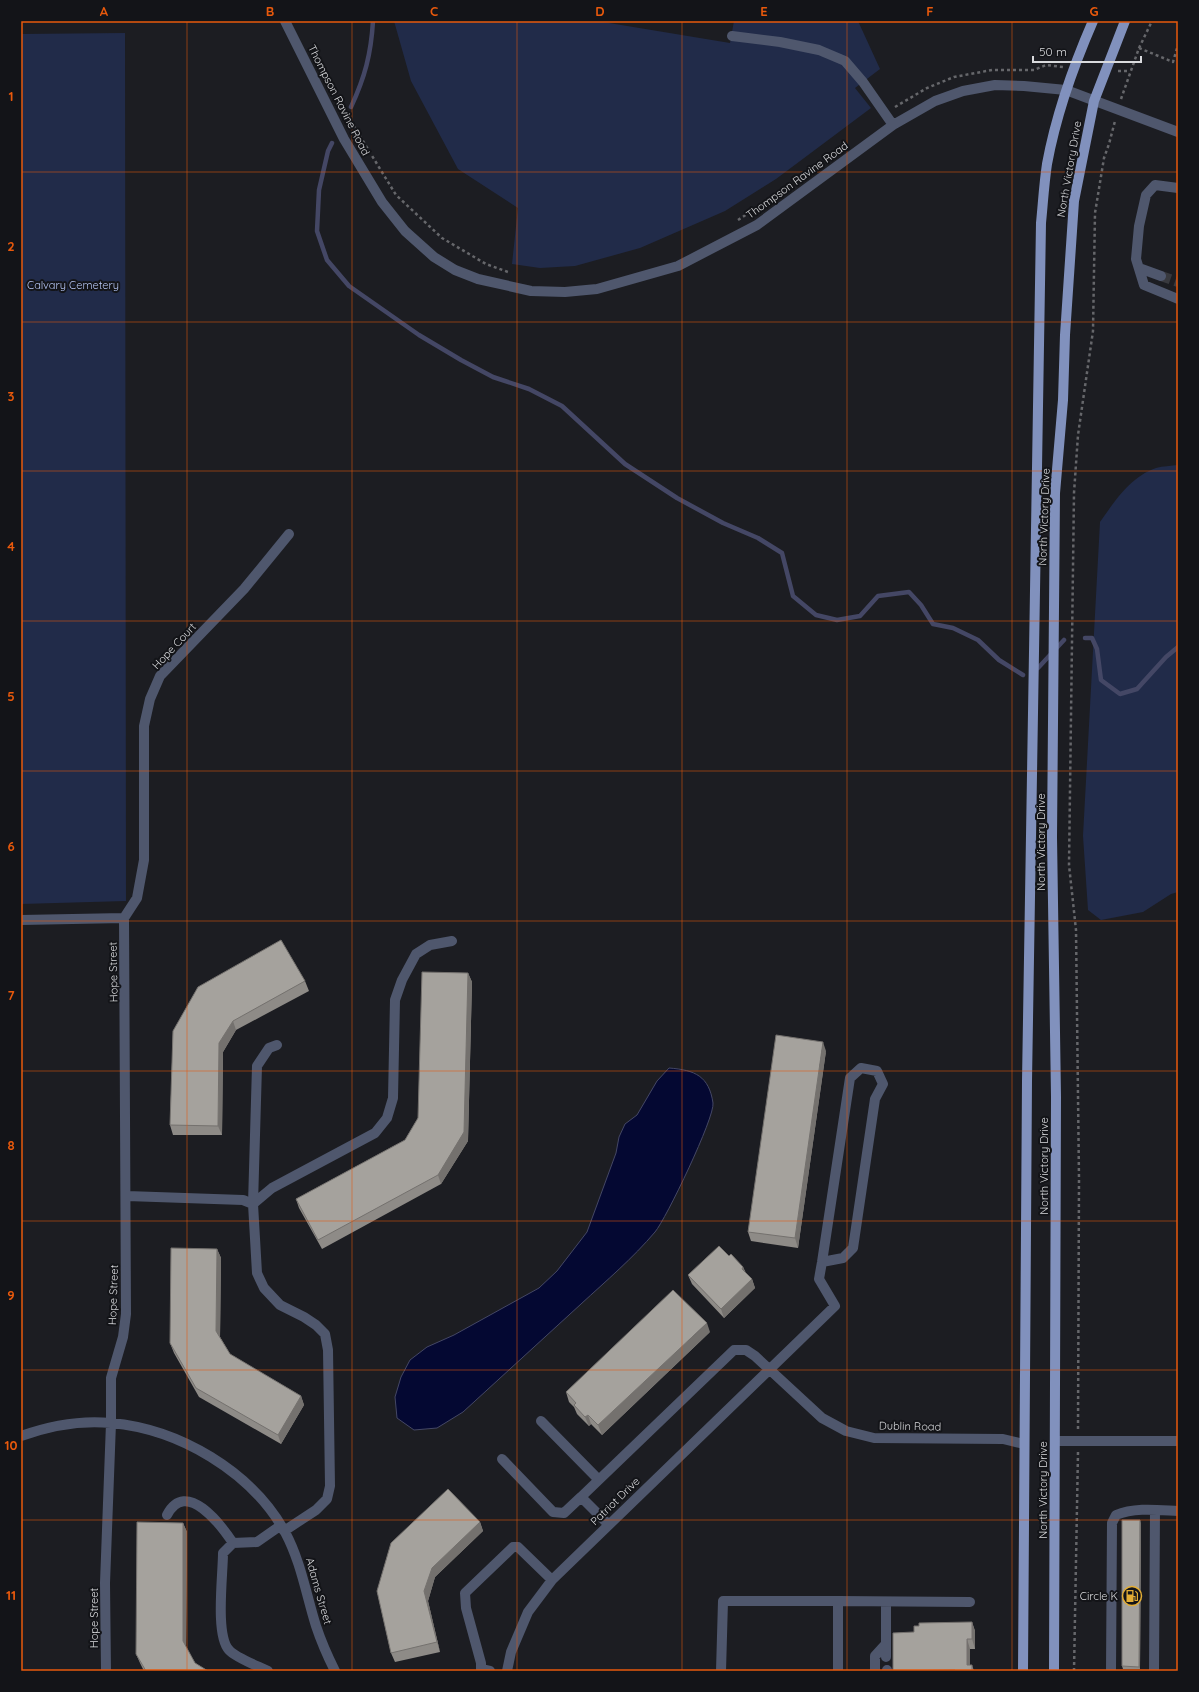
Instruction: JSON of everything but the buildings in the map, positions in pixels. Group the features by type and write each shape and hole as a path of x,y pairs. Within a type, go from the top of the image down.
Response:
{"main road":[{"name":"North Victory Drive","path":"1023,1671 1027,1081 1040,222 1047,165 1056,124 1066,90 1093,21"},
{"name":"North Victory Drive","path":"1054,1671 1056,1096 1052,837 1055,494 1063,400 1065,335 1074,201 1094,101 1125,21"}],"street":[{"name":"Thompson Ravine Road","path":"285,21 344,139 382,202 405,231 434,257 455,270 478,279 531,291 565,292 597,289 678,266 757,225 893,125 935,101 974,88 995,85 1066,90 1178,132"},
{"path":"732,36 780,42 819,50 845,61 893,125"},
{"path":"1178,188 1155,185 1146,195 1136,260 1144,285 1178,299"},
{"path":"1138,268 1161,276"},
{"name":"Hope Court","path":"124,918 137,898 144,860 144,726 150,698 160,676 244,589 289,534"},
{"path":"21,920 124,918"},
{"name":"Hope Street","path":"106,1671 105,1583 111,1423 110,1378 123,1337 126,1314 127,1196 124,918"},
{"path":"253,1204 272,1188 375,1133 387,1118 393,1098 395,1000 402,980 416,954 430,945 452,941"},
{"path":"268,1671 230,1652 223,1642 221,1627 223,1553 233,1543 256,1542 316,1510 327,1499 330,1486 328,1350 325,1334 316,1325 304,1317 280,1305 264,1288 257,1274 253,1204 256,1066 270,1048 277,1045"},
{"path":"861,1068 877,1071 884,1084 875,1099 853,1248 843,1258 822,1262 850,1078 861,1068"},
{"path":"127,1196 243,1200 253,1204"},
{"name":"Patriot Drive","path":"507,1671 511,1652 528,1612 552,1580 608,1524 835,1306 819,1280 822,1262"},
{"name":"Dublin Road","path":"502,1459 553,1512 564,1513 734,1350 746,1350 755,1356 822,1418 846,1431 874,1438 1003,1439 1024,1444"},
{"path":"541,1421 598,1479"},
{"name":"Adams Street","path":"21,1436 65,1425 111,1423 150,1430 194,1447 236,1474 262,1500 282,1528 300,1563 317,1628 335,1671"},
{"path":"1055,1441 1178,1441"},
{"path":"581,1497 608,1524"},
{"path":"167,1515 170,1509 181,1501 195,1502 209,1513 233,1543"},
{"path":"1111,1671 1112,1523 1116,1515 1123,1512 1155,1510 1178,1511"},
{"path":"1154,1671 1155,1510"},
{"path":"484,1670 466,1608 465,1593 513,1547 518,1547 552,1580"},
{"path":"722,1671 723,1601 970,1602"},
{"path":"838,1601 838,1671"},
{"path":"886,1602 886,1657"},
{"path":"875,1671 875,1656 886,1644"}],"path":[{"path":"1074,1671 1078,1441 1079,1172 1076,930 1069,865 1074,494 1078,436 1093,331 1095,213 1104,158 1138,48 1152,21"},
{"path":"1138,48 1173,62 1178,46"},
{"path":"885,114 905,100 927,88 954,77 992,70 1034,70 1046,65"},
{"path":"343,108 396,195 400,199 442,238 486,264 515,275"},
{"path":"737,221 774,196"}],"green space":[{"path":"394,21 597,21 730,43 734,21 858,21 880,69 855,88 871,108 776,179 725,211 640,248 575,266 540,268 512,264 518,208 458,169 411,81"},
{"name":"Calvary Cemetery","path":"125,33 126,901 21,904 21,34"},
{"path":"1178,465 1178,892 1171,894 1143,912 1101,920 1088,910 1083,836 1100,522 1124,490 1138,477 1156,468"}],"shaded area":[{"path":"669,1068 686,1071 699,1076 708,1086 713,1103 712,1112 689,1168 655,1232 619,1269 463,1412 437,1428 414,1430 397,1418 395,1397 401,1377 410,1360 427,1347 454,1335 539,1288 557,1271 587,1232 616,1153 619,1137 625,1124 637,1115 657,1081"}],"waterway":[{"path":"351,107 360,86 366,65 371,44 373,21"},
{"path":"332,143 328,151 319,190 317,231 327,260 349,286 419,335 461,360 493,377 529,389 562,406 625,464 677,498 723,523 758,538 782,553 793,596 816,615 837,620 860,616 878,596 909,592 921,605 933,624 953,628 978,640 999,660 1023,675"},
{"path":"1085,638 1092,638 1097,649 1101,680 1120,694 1137,689 1166,657 1178,647"},
{"path":"1035,670 1064,640"}],"tunnel":[{"path":"1161,276 1178,282"}],"place":[{"name":"Circle K","path":"1132,1596"}]}
